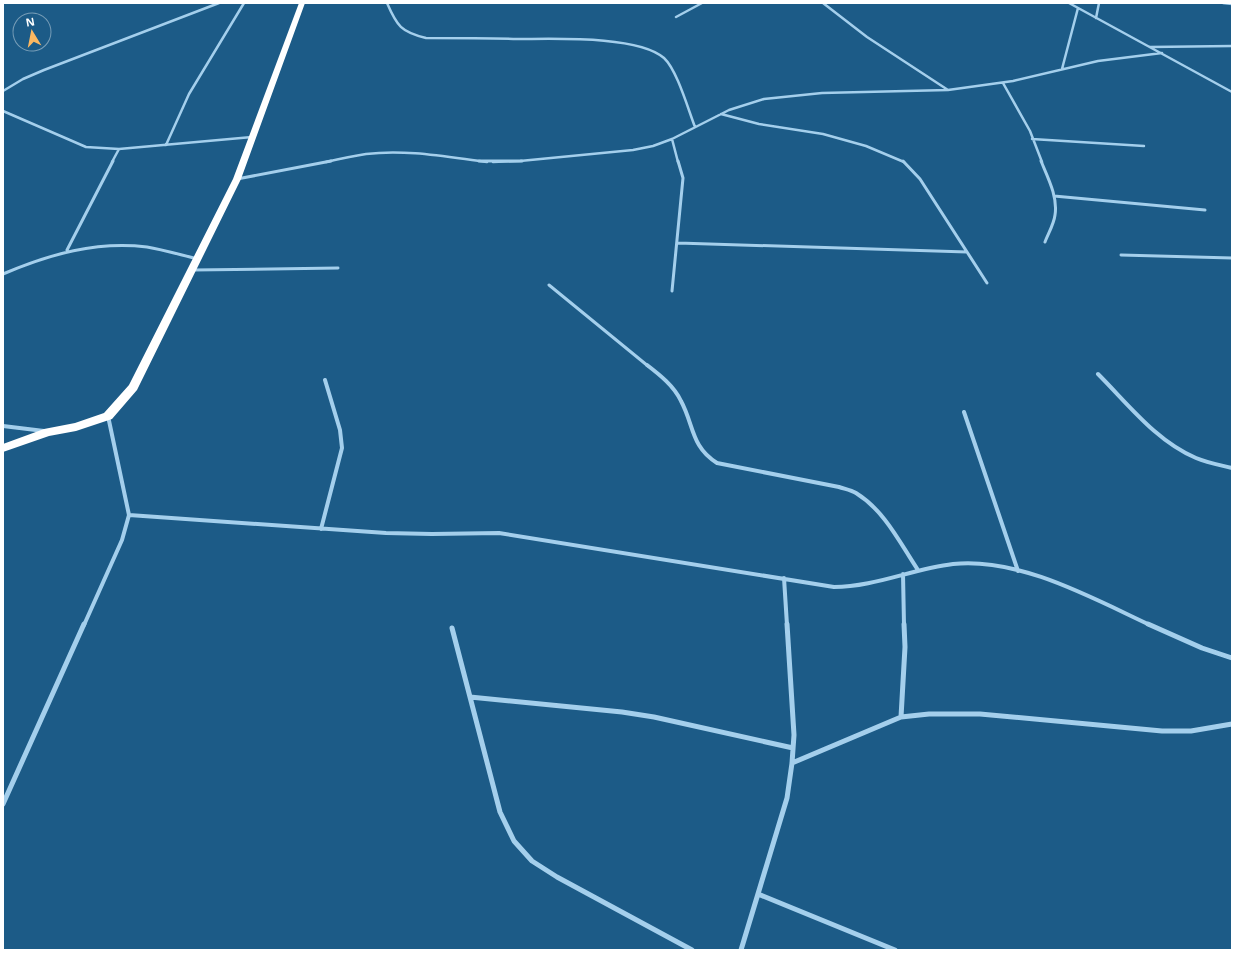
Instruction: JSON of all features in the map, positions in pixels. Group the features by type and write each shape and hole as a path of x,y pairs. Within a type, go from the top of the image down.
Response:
{"highway":[{"path":"3,448 48,432 76,427 108,416 133,387 193,270 237,179 302,3"}],"street":[{"path":"3,91 23,79 44,70 219,3"},
{"path":"166,144 189,94 244,3"},
{"path":"387,3 397,25 404,32 420,36 579,39 623,43 653,51 663,57 671,65 695,127"},
{"path":"676,17 702,3"},
{"path":"823,3 867,37 948,90"},
{"path":"1069,3 1232,92"},
{"path":"1096,18 1099,3"},
{"path":"1223,3 1232,4"},
{"path":"1062,69 1078,8"},
{"path":"1149,47 1232,46"},
{"path":"237,179 367,154 393,152 420,153 488,162 520,161 633,150 653,146 672,139 721,114 745,104 789,96 948,90 1003,83 1098,61 1162,53"},
{"path":"1003,83 1025,122 1054,196 1056,207 1055,217 1045,242"},
{"path":"3,112 86,147 119,149 252,138"},
{"path":"721,114 759,124 845,140 902,160 920,179 987,283"},
{"path":"672,139 684,178 672,291"},
{"path":"1032,139 1144,146"},
{"path":"67,250 119,149"},
{"path":"1054,196 1205,210"},
{"path":"678,243 967,252"},
{"path":"3,274 32,261 67,250 97,245 146,247 198,259"},
{"path":"1121,255 1232,258"},
{"path":"193,270 338,268"},
{"path":"549,285 664,379 675,390 682,402 698,446 708,459 717,464 839,487 856,493 870,504 882,517 918,570"},
{"path":"1098,374 1170,444 1194,458 1232,468"},
{"path":"321,529 342,448 340,430 325,380"},
{"path":"964,412 1018,570"},
{"path":"3,804 122,540 129,515 108,416"},
{"path":"3,426 48,432"},
{"path":"129,515 321,529 425,534 468,532 499,534 784,578 822,586 848,586 871,583 942,564 964,562 990,565 1018,570 1052,582 1102,602 1185,641 1232,658"},
{"path":"901,717 905,647 903,574"},
{"path":"741,950 787,798 792,762 792,700 784,578"},
{"path":"452,628 500,812 514,841 532,861 557,877 692,950"},
{"path":"470,697 622,712 654,717 793,748"},
{"path":"792,762 901,717 929,714 980,714 1162,731 1191,731 1232,724"},
{"path":"758,894 895,950"}]}
